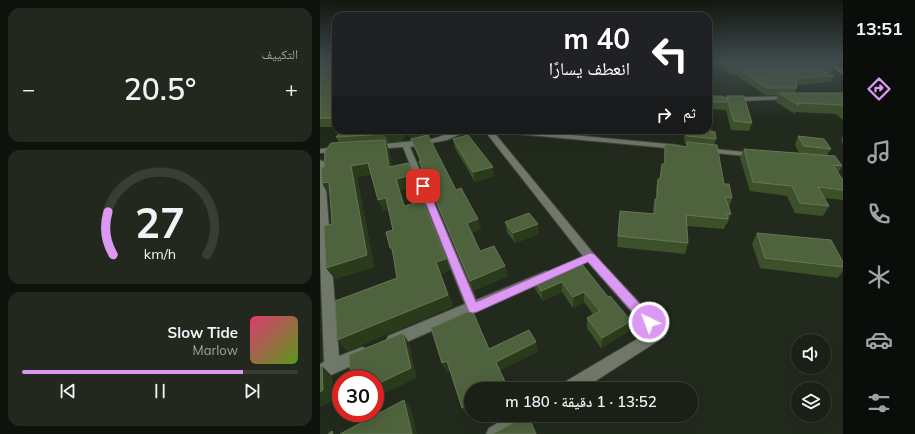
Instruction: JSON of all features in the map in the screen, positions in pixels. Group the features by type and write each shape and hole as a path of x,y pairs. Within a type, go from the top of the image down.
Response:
{"street":[{"path":"712,100 799,97"},
{"path":"367,147 406,145 442,138 454,134"},
{"path":"491,134 590,257 659,333 580,382"},
{"path":"537,134 765,156"},
{"path":"406,145 473,308"},
{"path":"320,151 344,149"},
{"path":"320,162 332,366"},
{"path":"575,263 590,257"},
{"path":"320,372 561,270"},
{"path":"495,434 515,422"}],"building":[{"path":"320,80 332,80 332,118 320,118"},
{"path":"755,80 796,80 797,88 767,88"},
{"path":"779,93 843,93 843,107 841,105 798,103 798,105"},
{"path":"712,96 722,96 728,100 727,96 744,96 752,123 734,121 728,102 712,102"},
{"path":"712,131 715,132 716,139 687,136 687,134 712,134"},
{"path":"339,134 385,134 336,137"},
{"path":"428,135 456,190 461,188 478,219 467,223 480,251 494,246 505,266 470,281 411,139"},
{"path":"468,135 493,167 473,172 453,139"},
{"path":"798,136 824,139 831,149 804,146"},
{"path":"385,140 389,167 408,163 413,175 396,179 404,206 423,201 446,259 436,262 448,295 337,340 335,301 397,278 392,248 390,248 386,232 393,230 386,198 378,200 368,163 351,166 367,255 326,268 324,226 332,224 329,182 322,183 321,168 324,167 325,151 331,143"},
{"path":"687,142 717,145 724,184 729,184 732,198 725,197 731,214 726,214 728,219 686,215 688,243 618,236 620,211 655,214 655,199 657,199 658,179 660,179 662,164 665,164 665,144 687,147"},
{"path":"744,149 835,156 842,166 833,165 843,180 843,190 818,187 829,206 800,203 792,186 753,182"},
{"path":"529,213 538,224 513,233 505,222"},
{"path":"757,233 831,240 843,262 843,267 765,258"},
{"path":"578,259 608,297 610,296 631,321 602,338 587,318 600,311 584,292 573,297 562,282 541,291 534,278"},
{"path":"472,310 489,349 529,330 536,342 496,362 505,382 464,382 464,407 462,408 447,361 442,363 431,328"},
{"path":"403,333 411,368 384,381 384,370 350,370 349,355"},
{"path":"322,366 323,390 320,392 320,367"},
{"path":"404,400 412,434 340,434 363,422 384,422 384,411"},
{"path":"515,422 531,422 536,434 493,434"}],"route":[{"path":"423,186 473,308 590,257 649,322"}]}
